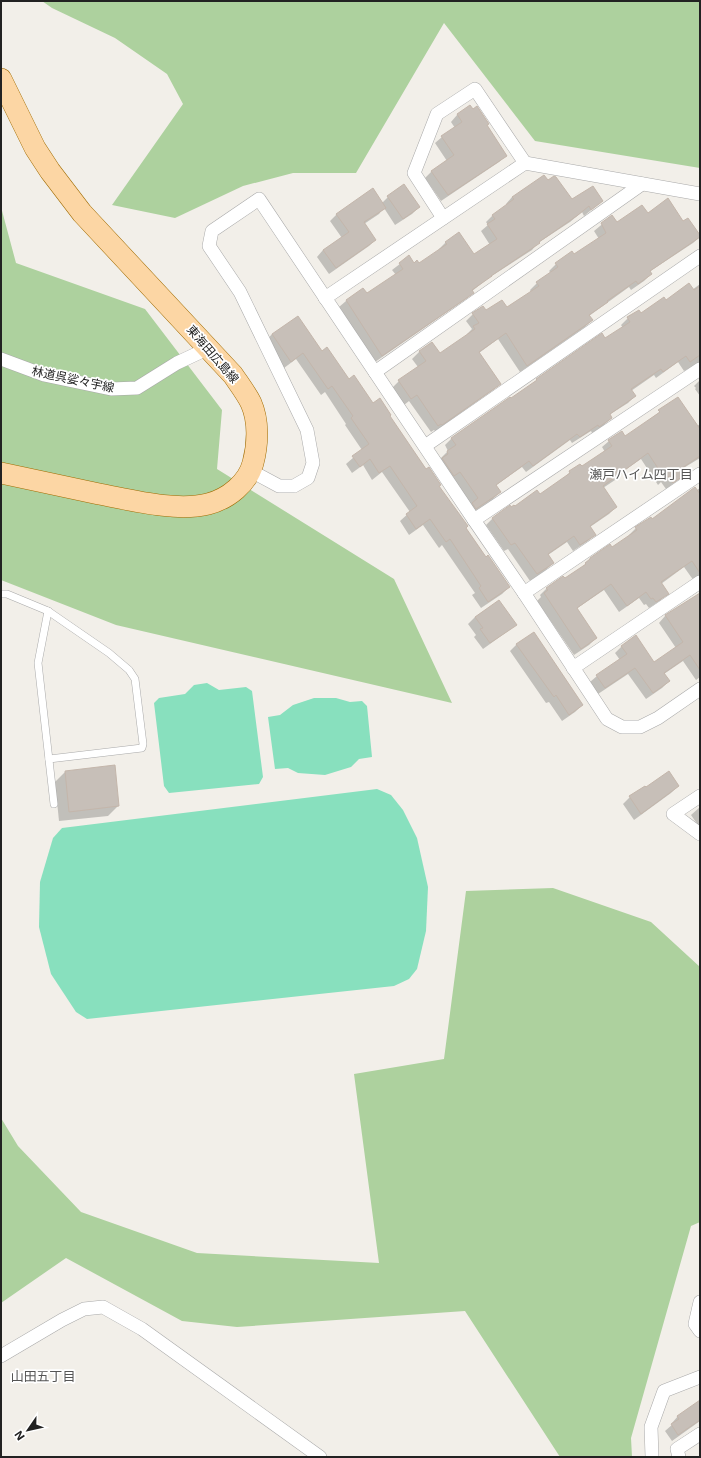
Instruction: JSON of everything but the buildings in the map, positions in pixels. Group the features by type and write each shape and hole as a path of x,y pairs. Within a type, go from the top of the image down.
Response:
{"main road":[{"name":"東海田広島線","path":"1,79 35,148 50,170 82,213 233,375 251,404 257,428 256,451 251,471 240,485 226,497 207,504 184,506 153,505 1,473"}],"street":[{"path":"443,218 414,173 437,114 468,93 475,89 525,164"},
{"path":"325,298 525,164 700,194"},
{"path":"375,372 642,184"},
{"path":"251,471 279,486 294,486 308,478 312,463 307,430 240,292 209,246 212,231 259,199 607,719 622,727 640,727 658,718 700,689"},
{"path":"425,446 700,256"},
{"name":"林道呉娑々宇線","path":"1,359 44,375 111,389 137,388 177,363 209,348"},
{"path":"474,520 700,369"},
{"path":"524,593 700,474"},
{"path":"573,668 700,582"},
{"path":"700,796 673,814 700,834"},
{"path":"700,1302 695,1324 700,1331"},
{"path":"1,1356 78,1311 103,1307 142,1329 320,1457"},
{"path":"652,1457 651,1427 664,1391 700,1377"},
{"path":"679,1457 677,1449 700,1434"}],"lane":[{"path":"1,594 7,594 48,611 109,653 128,670 135,679 143,744 142,748 49,760"},
{"path":"48,611 38,663 54,804"}],"green space":[{"path":"42,1 700,1 700,168 535,141 444,23 356,173 293,173 243,186 175,218 112,205 183,104 167,74 115,38 52,8"},
{"path":"1,207 16,263 145,309 222,410 217,469 394,579 452,703 116,625 1,580"},
{"path":"207,683 219,690 246,687 252,691 263,777 259,784 169,793 164,786 154,703 159,698 185,694 194,685"},
{"path":"314,698 336,698 350,702 362,701 367,706 372,757 359,759 351,767 325,775 298,773 288,768 275,769 268,717 280,715 293,705"},
{"path":"377,789 391,795 403,810 417,838 428,887 426,931 417,969 409,979 394,986 87,1019 76,1012 51,974 39,927 40,882 53,838 62,828"},
{"path":"553,888 651,922 700,967 700,1222 691,1226 631,1438 632,1457 560,1457 465,1311 237,1327 182,1321 66,1258 1,1303 1,1118 18,1146 81,1212 197,1253 379,1263 354,1074 444,1059 466,891"}],"district":[{"name":"瀬戸ハイム四丁目","path":"641,474"},
{"name":"山田五丁目","path":"43,1376"}]}
